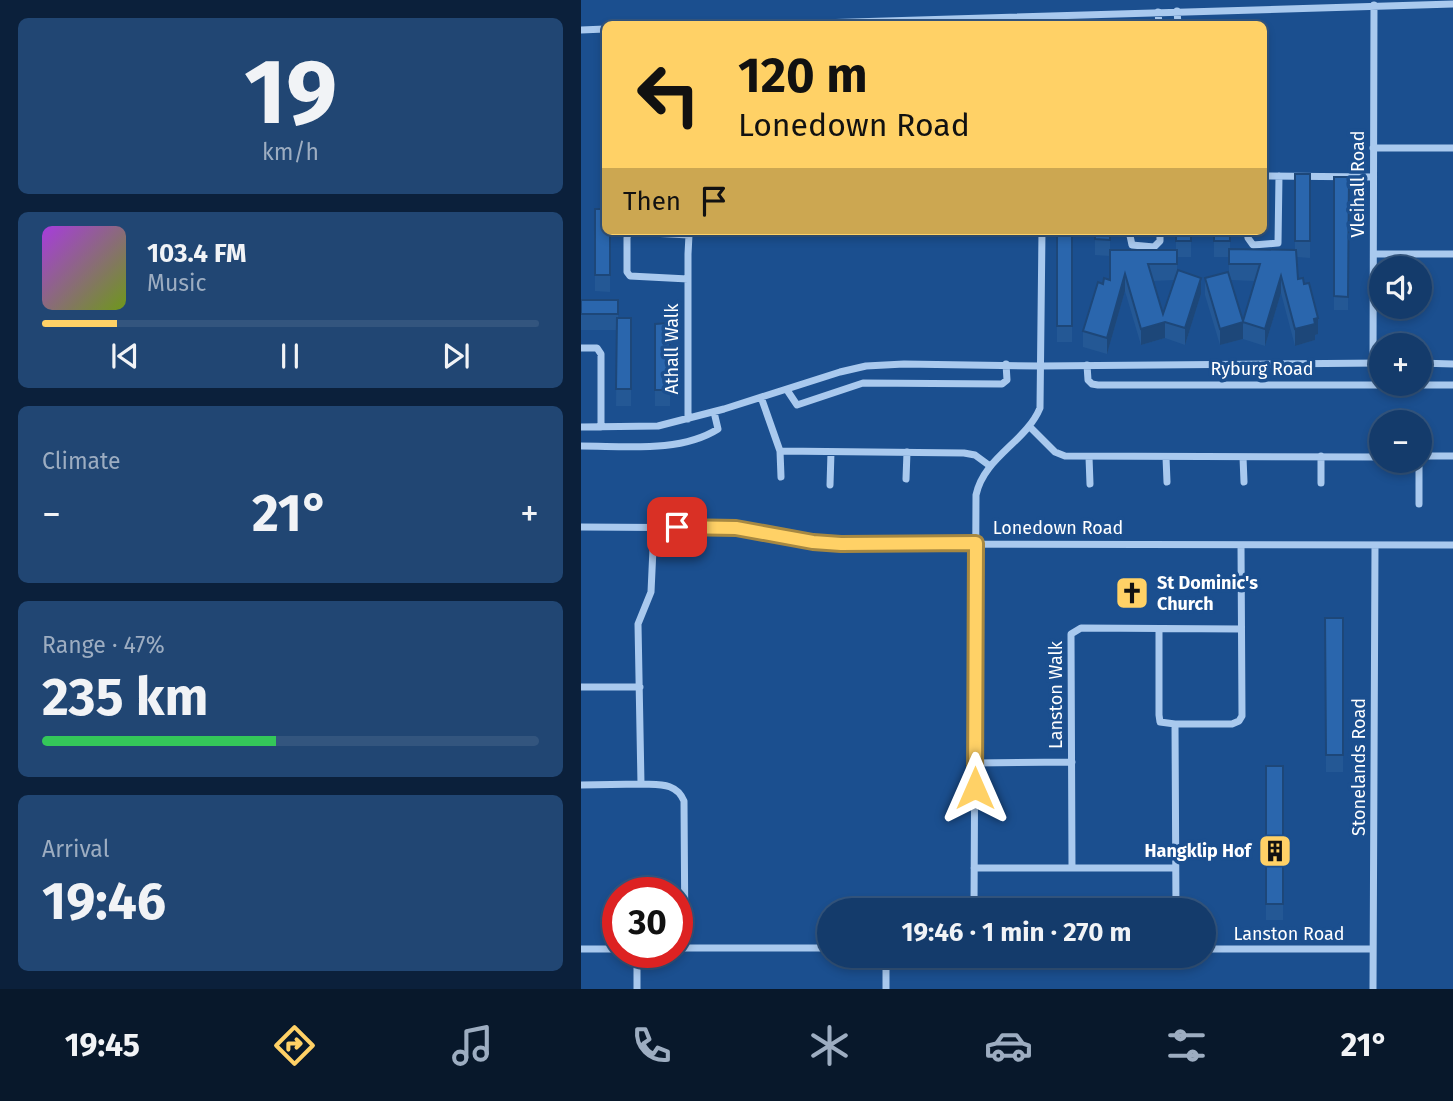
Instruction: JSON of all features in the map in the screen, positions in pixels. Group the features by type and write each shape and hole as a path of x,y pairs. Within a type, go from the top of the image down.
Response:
{"street":[{"path":"987,21 1177,11 1453,4"},
{"name":"Vleihall Road","path":"1374,5 1373,177 1376,333"},
{"path":"1177,11 1178,21"},
{"path":"1158,12 1159,21"},
{"path":"1073,15 1073,21"},
{"path":"1054,16 1055,21"},
{"path":"581,30 602,29"},
{"path":"1373,148 1453,148"},
{"path":"1267,176 1373,177"},
{"path":"1248,235 1255,246 1278,243 1279,176"},
{"name":"Athall Walk","path":"628,235 627,272 630,276 688,279"},
{"name":"Athall Walk","path":"688,419 690,235"},
{"path":"974,898 976,495 978,482 1030,426 1040,408 1042,235"},
{"path":"1130,235 1132,245 1154,247 1160,241 1160,235"},
{"path":"1374,254 1453,254"},
{"path":"581,348 597,348 601,352 601,427"},
{"name":"Ryburg Road","path":"581,427 658,426 866,366 1369,363"},
{"path":"1432,363 1453,364"},
{"path":"787,390 797,405 863,383 1002,384 1007,380 1006,364"},
{"name":"Ryburg Road","path":"1087,365 1088,380 1098,385 1453,385"},
{"path":"761,397 780,451 781,477"},
{"path":"581,446 657,446 688,441 718,429 714,412"},
{"path":"1030,426 1055,452 1065,456 1369,457"},
{"path":"780,451 968,454 979,457 990,466"},
{"path":"830,485 831,452"},
{"path":"906,479 907,452"},
{"path":"1321,456 1321,484"},
{"path":"1432,457 1453,456"},
{"path":"1089,457 1090,484"},
{"path":"1166,457 1167,482"},
{"path":"1244,457 1244,482"},
{"path":"1419,473 1419,505"},
{"name":"Lonedown Road","path":"581,527 736,528 813,542 841,544 1453,545"},
{"path":"641,784 639,620 651,592 653,527"},
{"path":"1159,629 1159,718 1163,723 1232,724 1241,719 1241,545"},
{"name":"Stonelands Road","path":"1373,989 1375,546"},
{"name":"Lanston Walk","path":"1072,868 1072,634 1081,628 1241,629"},
{"path":"581,687 640,687"},
{"path":"1175,724 1176,898"},
{"name":"Lanston Walk","path":"975,763 1072,762"},
{"path":"581,785 641,784 677,789 684,801 682,877"},
{"path":"974,868 1175,868"},
{"path":"693,948 817,948"},
{"path":"581,949 602,949"},
{"name":"Lanston Road","path":"1216,949 1373,949"},
{"path":"637,968 637,989"},
{"path":"886,968 886,989"}],"building":[{"path":"1295,174 1310,174 1310,241 1295,241"},
{"path":"1334,177 1349,177 1348,297 1334,296"},
{"path":"595,209 602,209 602,235 610,235 610,275 595,275"},
{"path":"1057,235 1072,235 1072,326 1057,326"},
{"path":"1095,235 1110,235 1110,240 1095,239"},
{"path":"1176,235 1191,235 1191,241 1176,241"},
{"path":"1214,235 1230,235 1230,241 1214,241"},
{"path":"1229,249 1296,250 1298,279 1303,278 1304,284 1309,283 1318,318 1314,319 1315,324 1295,329 1281,276 1265,329 1243,322 1220,329 1205,278 1228,272 1243,321 1260,264 1229,264"},
{"path":"1110,250 1177,250 1177,264 1148,264 1163,314 1178,270 1201,278 1185,328 1165,322 1141,329 1125,274 1107,338 1083,331 1098,282 1103,284 1104,278 1110,280"},
{"path":"581,300 618,300 618,314 581,314"},
{"path":"617,318 631,318 631,389 616,389"},
{"path":"670,323 670,390 655,390 655,324"},
{"path":"1325,618 1343,618 1343,755 1326,755"},
{"name":"Hangklip Hof","path":"1266,766 1283,766 1283,904 1266,904"}],"place":[{"name":"St Dominic's Church","path":"1132,593"},
{"name":"Hangklip Hof","path":"1275,851"}],"route":[{"path":"677,527 736,528 813,542 841,544 976,543 975,788"}]}
